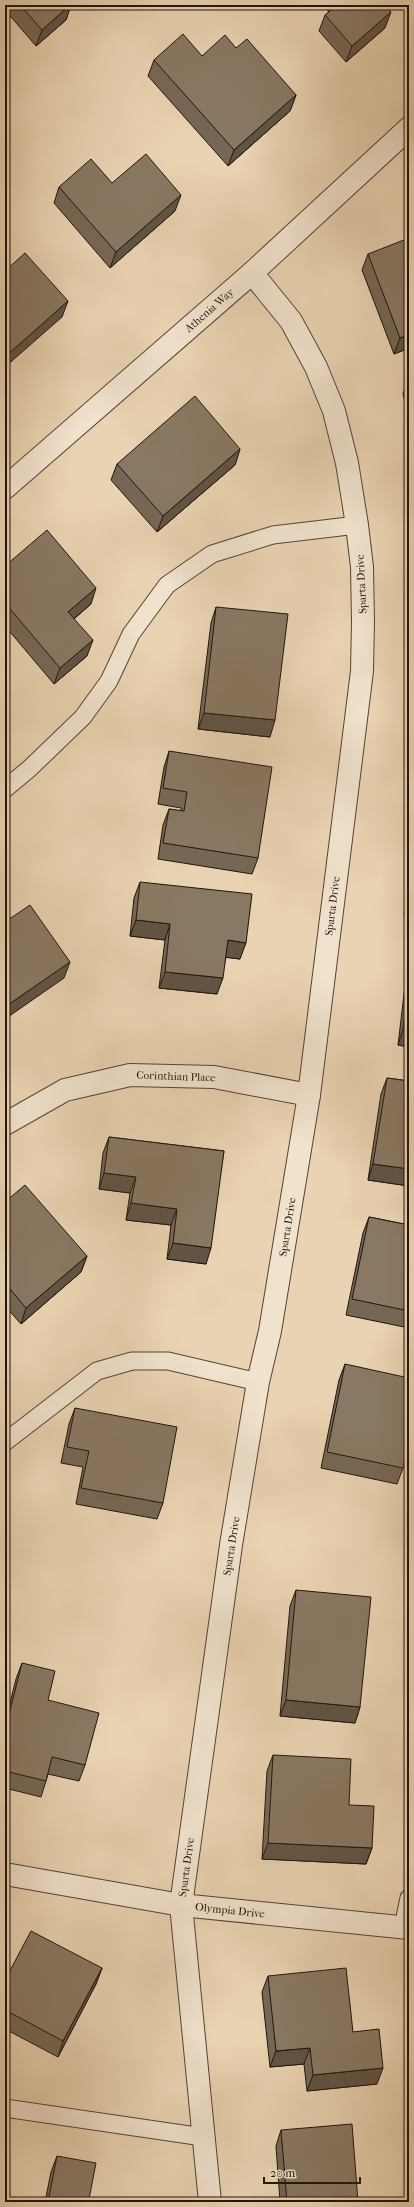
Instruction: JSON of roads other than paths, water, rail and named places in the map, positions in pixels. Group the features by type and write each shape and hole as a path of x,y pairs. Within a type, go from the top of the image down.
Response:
{"street":[{"name":"Athenia Way","path":"5,488 252,273 409,128"},
{"name":"Sparta Drive","path":"210,2202 181,1905 231,1545 258,1382 270,1331 309,1095 362,671 362,567 347,463 334,410 316,367 291,321 252,273"},
{"name":"Corinthian Place","path":"5,1124 65,1090 130,1075 214,1077 309,1095"},
{"name":"Olympia Drive","path":"5,1874 181,1905 406,1928"}],"lane":[{"path":"5,789 29,769 83,717 109,681 131,634 167,584 212,554 218,552 273,535 357,525"},
{"path":"5,1442 97,1371 132,1361 168,1361 258,1382"},
{"path":"406,1928 409,1898"},
{"path":"5,2108 203,2137"}]}
